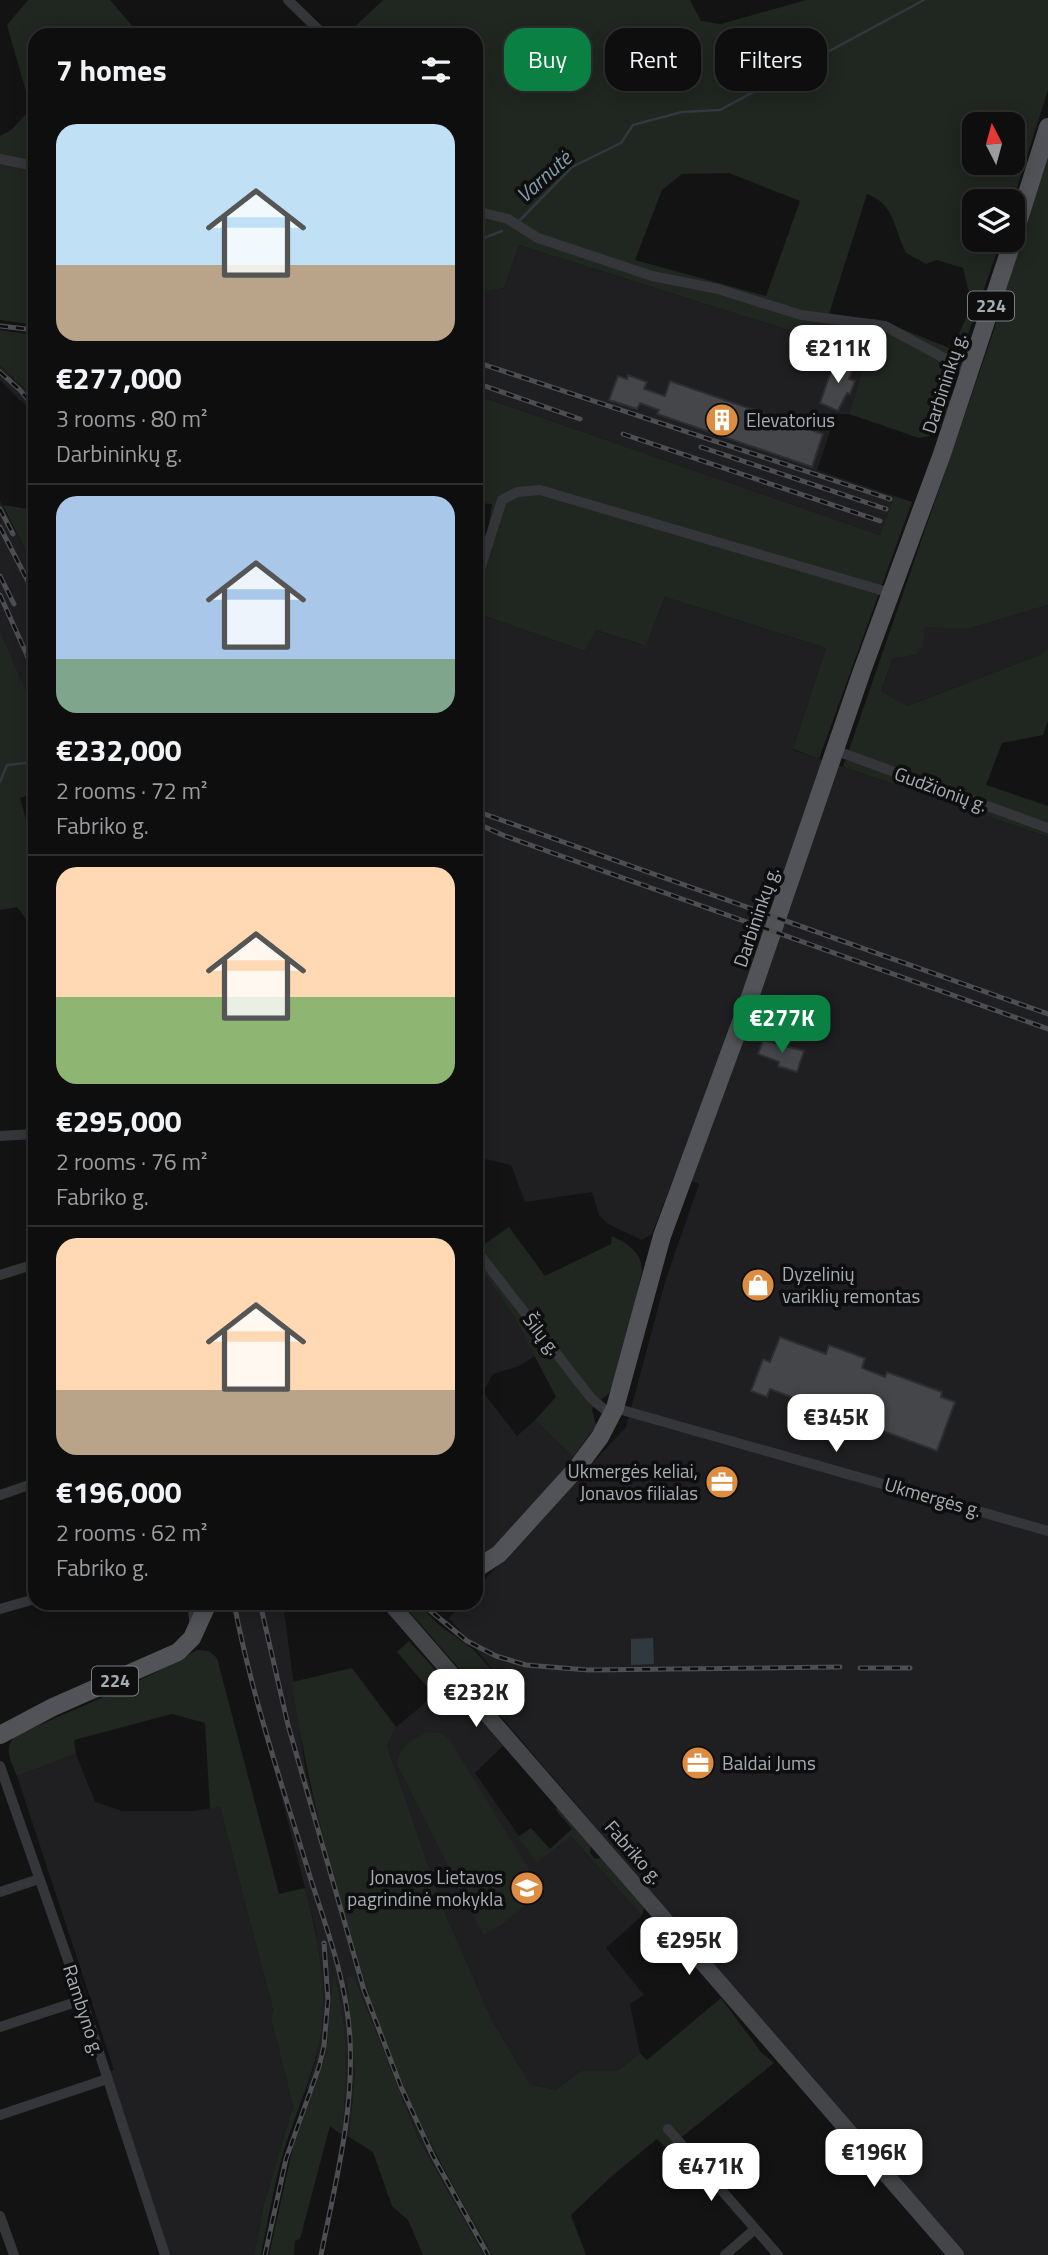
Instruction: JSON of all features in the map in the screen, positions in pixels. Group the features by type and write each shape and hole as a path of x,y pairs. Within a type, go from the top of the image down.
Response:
{"main road":[{"name":"Darbininkų g.","path":"1025,201 1048,127"},
{"name":"Darbininkų g.","path":"483,1564 499,1554 576,1469 600,1437 613,1412 662,1236 754,987 834,750 970,372 1009,252"},
{"name":"224","path":"0,1735 53,1707 165,1660 187,1646 205,1610"}],"street":[{"path":"288,0 317,28"},
{"path":"0,159 28,165"},
{"path":"483,213 508,219 538,238 652,275 718,289 801,315 885,326 970,372"},
{"path":"483,560 502,500 517,492 540,490 891,593"},
{"name":"Gudžionių g.","path":"834,750 1048,828"},
{"path":"0,1136 28,1135"},
{"name":"Šilų g.","path":"483,1259 591,1398 613,1412"},
{"path":"0,1275 28,1266"},
{"name":"Ukmergės g.","path":"613,1412 1048,1531"},
{"path":"0,1494 28,1485"},
{"path":"0,1609 28,1602"},
{"path":"193,1610 196,1631"},
{"name":"Fabriko g.","path":"396,1610 956,2255"},
{"name":"Rambyno g.","path":"0,1766 82,2000 164,2255"},
{"path":"0,1892 39,1879"},
{"path":"0,2027 82,2000"},
{"path":"0,2115 107,2079"},
{"path":"668,2129 778,2255"},
{"path":"0,2216 14,2255"},
{"path":"725,2255 755,2229"}],"shaded area":[{"path":"28,0 110,0 134,28 28,28 28,98 7,25"},
{"path":"383,0 690,0 701,21 721,24 806,0 1048,0 1048,90 1026,160 1026,112 962,112 962,175 1021,175 1017,189 962,189 962,252 997,252 964,346 959,353 951,355 951,395 945,417 936,435 919,438 849,414 867,355 519,245 504,288 483,292 483,28 353,28","holes":["729,173 800,201 766,296 635,260 662,190 682,174","867,194 876,198 888,211 906,253 926,264 937,260 963,268 972,305 952,349 877,319 828,317"]},
{"path":"28,112 28,324 0,320 0,136 11,130"},
{"path":"1048,150 1048,605 967,629 925,627 922,647 916,655 893,658 881,691 908,706 1041,654 1048,647 1048,721 1043,735 1002,743 986,785 1048,806 1048,837 843,767 992,336 1017,252 1025,252 1025,226"},
{"path":"519,245 867,355 849,414 836,414 817,470 894,496 880,535 483,397 483,292 504,288"},
{"path":"0,330 28,334 28,392 0,365"},
{"path":"0,365 28,392 28,408 0,380"},
{"path":"483,397 880,535 894,496 912,502 819,759 793,749 826,648 665,597 646,646 596,630 585,651 483,615 483,552 492,504 483,503"},
{"path":"0,501 28,556 28,695 0,631"},
{"path":"3,505 28,509 28,556"},
{"path":"665,597 826,648 793,750 1048,837 1048,2255 965,2255 714,1968 708,1953 658,1900 504,1720 523,1705 449,1618 456,1610 483,1610 483,1581 626,1427 665,1282 699,1184 675,1174 652,1234 642,1240 608,1224 599,1215 592,1192 525,1202 511,1165 483,1159 483,615 585,651 595,630 646,646"},
{"path":"1048,605 1048,647 1041,654 908,706 881,691 893,658 916,655 925,626 967,629"},
{"path":"0,631 28,695 28,795 20,798 28,827 28,921 17,907 0,910"},
{"path":"509,1227 545,1276 611,1244 612,1236 633,1249 640,1259 642,1271 621,1366 609,1393 592,1409 596,1426 573,1457 535,1420 556,1397 513,1315 483,1272 483,1245"},
{"path":"483,1272 513,1315 535,1356 519,1366 493,1374 483,1392"},
{"path":"483,1392 517,1436 535,1420 573,1457 533,1507 483,1556"},
{"path":"233,1610 284,1610 305,1768 341,1905 363,1973 411,2104 440,2164 493,2255 484,2255 418,2138 354,1976 355,2072 349,2137 342,2135 345,2095 344,2029 333,1976 326,2056 312,2099 307,2088 316,2060 323,2017 321,1965 315,1926"},
{"path":"408,1610 424,1610 439,1625 474,1650 523,1705 504,1720"},
{"path":"653,1638 654,1664 631,1665 631,1639"},
{"path":"409,1641 448,1684 434,1695 397,1652"},
{"path":"197,1650 209,1651 217,1658 279,1894 305,1888 321,1967 323,2015 318,2050 280,2163 261,2255 254,2255 264,2203 293,2106 271,2018 273,2010 220,1807 210,1809 205,1723 172,1714 74,1740 76,1754 17,1776 9,1755 9,1746 15,1736 130,1685"},
{"path":"352,1668 396,1727 387,1746 445,1913 493,2022 530,2084 556,2090 581,2071 617,2071 640,2053 647,2060 721,1998 761,2052 774,2063 667,2149 657,2139 571,2215 586,2255 493,2255 431,2143 396,2067 355,1950 327,1851 292,1682"},
{"name":"Jonavos Lietavos pagrindinė mokykla","path":"448,1684 503,1746 475,1773 537,1862 571,1836 642,1916 606,1948 644,1995 630,2004 640,2053 617,2071 581,2071 556,2090 530,2084 493,2022 445,1913 387,1746 396,1727"},
{"path":"427,1732 441,1733 449,1739 538,1884 536,1897 501,1925 483,1935 398,1766 403,1749"},
{"path":"76,1754 95,1802 123,1811 194,1811 220,1807 273,2010 271,2018 293,2106 264,2203 254,2255 169,2255 108,2072 114,2070 17,1776"},
{"path":"558,1808 591,1846 590,1853 595,1859 601,1858 644,1908 642,1916 571,1836 537,1863 518,1837 531,1828 550,1849 572,1829 555,1809"},
{"path":"333,1973 345,2033 346,2074 342,2135 330,2126 300,2239 295,2241 294,2255 269,2255 293,2147 326,2056"},
{"path":"354,1976 418,2138 484,2255 423,2255 408,2220 392,2206 373,2152 349,2137 355,2072 347,1977"}],"building":[{"path":"835,360 854,366 849,379 855,381 838,411 820,403"},
{"name":"Elevatorius","path":"628,375 647,382 644,389 665,396 670,381 823,434 812,467 657,414 659,410 640,403 637,409 609,400 618,376 627,379"},
{"path":"763,1040 804,1051 797,1072 778,1066 779,1062 758,1054"},
{"path":"780,1337 826,1354 829,1345 865,1358 862,1368 885,1377 887,1372 942,1392 941,1397 955,1402 937,1451 770,1389 767,1397 751,1391 763,1359 770,1362"}],"waterway":[{"name":"Varnutė","path":"520,220 572,167 621,143 633,125 682,112 720,110 924,0"},
{"name":"Varnutė","path":"483,238 502,231"},
{"name":"Varnutė","path":"0,782 7,765 28,763"}],"railway":[{"path":"0,326 28,329"},
{"path":"483,364 890,499"},
{"path":"0,372 28,400"},
{"path":"483,385 580,419"},
{"path":"623,434 880,521"},
{"path":"701,447 886,509"},
{"path":"0,509 13,534"},
{"path":"0,527 28,581"},
{"path":"0,576 14,604"},
{"path":"0,595 28,657"},
{"path":"483,813 1048,1014"},
{"path":"483,826 1048,1029"},
{"path":"235,1610 269,1742 336,1958 348,2019 350,2067 346,2121 321,2255"},
{"path":"262,1610 288,1725 364,1990 401,2087 433,2156 488,2255"},
{"path":"429,1610 467,1641 496,1656 526,1665 588,1670 840,1667"},
{"path":"860,1668 910,1668"},
{"path":"265,2255 286,2159 324,2046 328,1999 324,1943"}],"place":[{"name":"Elevatorius","path":"722,420"},
{"name":"Dyzelinių variklių remontas","path":"758,1285"},
{"name":"Ukmergės keliai, Jonavos filialas","path":"722,1482"},
{"name":"Baldai Jums","path":"698,1763"},
{"name":"Jonavos Lietavos pagrindinė mokykla","path":"527,1888"}]}
